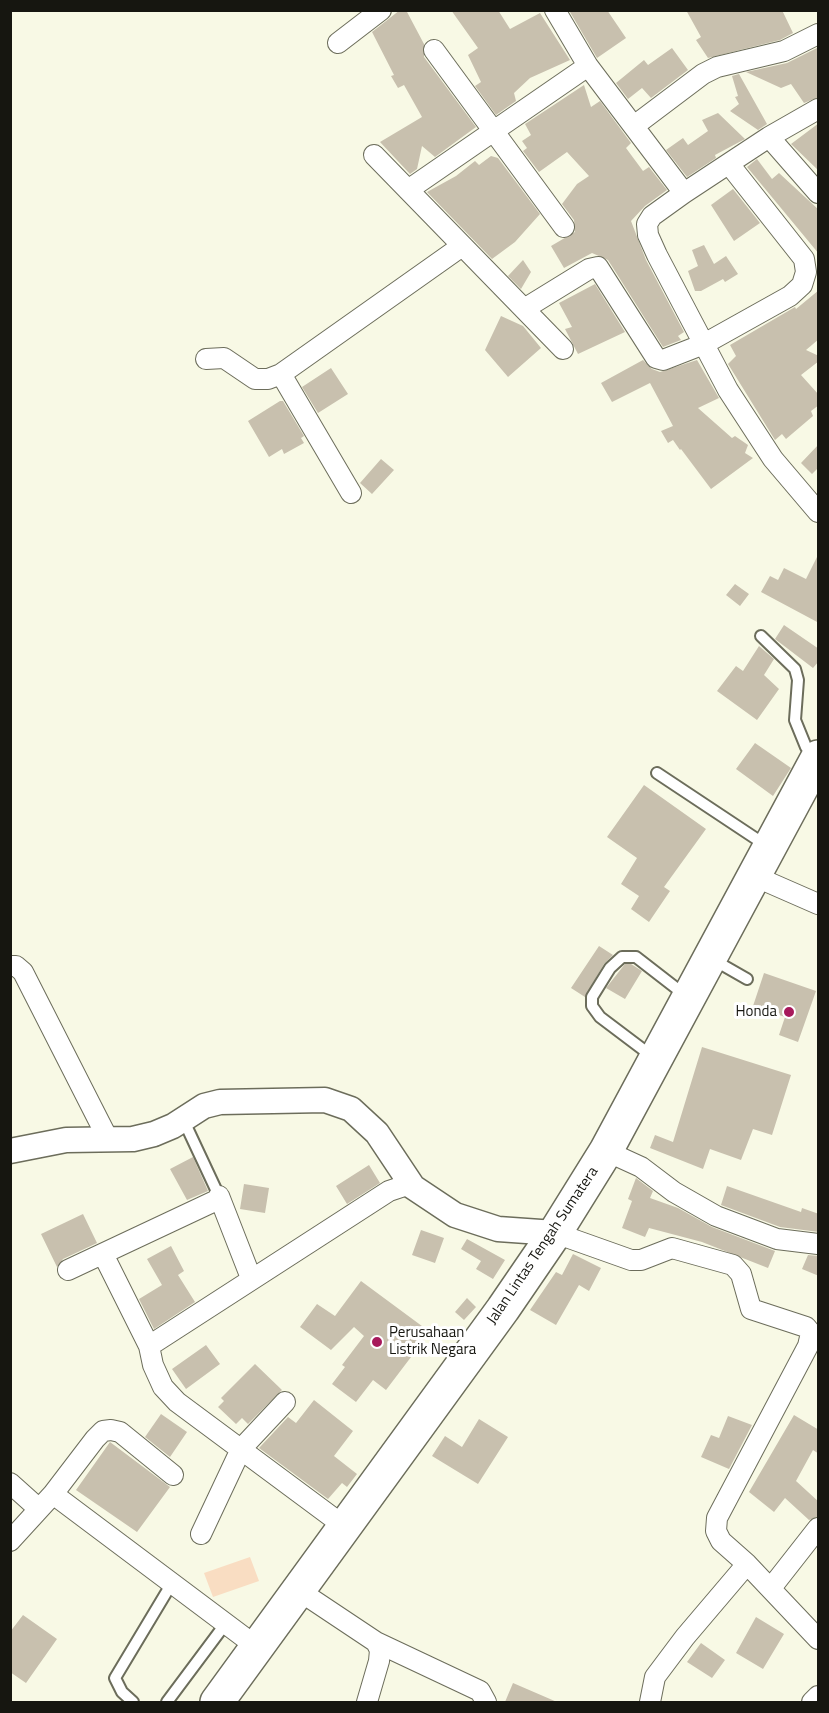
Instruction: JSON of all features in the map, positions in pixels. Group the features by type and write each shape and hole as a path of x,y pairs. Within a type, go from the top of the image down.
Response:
{"highway":[{"name":"Jalan Lintas Tengah Sumatera","path":"217,1702 503,1309 555,1233 606,1151 819,757"}],"street":[{"path":"338,43 381,10"},
{"path":"555,10 588,66 684,193"},
{"path":"634,126 710,71 784,51 819,34"},
{"path":"434,50 564,227"},
{"path":"408,190 588,66"},
{"path":"819,109 769,137 684,193 652,216 647,224 648,235 728,390 773,459 819,512"},
{"path":"769,137 819,193"},
{"path":"374,155 563,349"},
{"path":"524,309 589,269 598,267 659,360 704,344 790,296 802,285 806,272 804,259 729,164"},
{"path":"206,359 224,358 255,379 268,379 281,374 462,246"},
{"path":"281,374 351,493"},
{"path":"754,876 819,904"},
{"path":"10,966 16,966 23,972 110,1141"},
{"path":"10,1151 66,1140 110,1141 154,1134 204,1106 220,1102 325,1100 351,1109 377,1133 413,1187 455,1215 498,1229 555,1233 631,1260 641,1260 672,1248 733,1265 740,1271 751,1309 809,1330 811,1338 717,1518 716,1531 721,1541 747,1564 819,1639"},
{"path":"606,1151 641,1167 674,1192 716,1216 777,1239 819,1244"},
{"path":"149,1346 388,1191 404,1186 413,1187"},
{"path":"68,1270 219,1198 251,1278"},
{"path":"103,1254 149,1346 153,1365 163,1387 177,1402 344,1526"},
{"path":"201,1534 241,1449 285,1402"},
{"path":"10,1541 53,1494 103,1431 120,1432 173,1475"},
{"path":"10,1483 39,1509"},
{"path":"53,1494 257,1647"},
{"path":"771,1588 819,1528"},
{"path":"650,1702 655,1677 685,1637 747,1564"},
{"path":"298,1590 376,1642 480,1691 486,1702"},
{"path":"367,1702 379,1661 380,1650 376,1642"},
{"path":"812,1702 819,1696"}],"lane":[{"path":"761,636 795,669 798,680 795,720 807,747 819,757"},
{"path":"657,773 770,848"},
{"path":"656,1059 600,1017 592,1006 592,997 609,968 622,957 636,957 688,998"},
{"path":"712,958 747,979"},
{"path":"183,1119 219,1198"},
{"path":"133,1702 122,1692 115,1678 172,1583"},
{"path":"167,1702 226,1623"}],"shaded area":[{"path":"250,1557 259,1581 213,1597 204,1573"}],"building":[{"path":"400,10 406,10 424,44 424,57 476,127 435,157 422,146 417,169 410,174 380,142 422,117 404,85 398,88 391,76 394,75 372,32"},
{"path":"451,10 498,10 510,29 540,13 570,60 530,78 514,93 516,101 496,115 475,86 481,82 468,55 478,48"},
{"path":"573,10 607,10 626,38 597,58 570,12"},
{"path":"686,10 782,10 793,33 780,40 708,58 696,40 701,37"},
{"path":"819,47 819,97 804,103 791,84 781,88 746,72 787,63"},
{"path":"672,48 688,70 651,98 642,88 628,99 616,83 644,60 648,65"},
{"path":"739,74 767,124 758,130 730,111 739,104 735,97 738,96 732,76"},
{"path":"584,85 591,107 600,101 631,143 626,148 643,171 649,167 667,190 645,206 631,221 646,260 684,332 678,336 681,340 663,347 608,260 592,253 564,268 551,246 575,232 574,220 562,204 577,184 589,176 567,152 539,172 523,151 527,148 522,141 531,135 525,124"},
{"path":"718,113 745,139 715,155 716,158 687,177 666,150 683,138 688,145 708,131 702,120"},
{"path":"819,123 819,171 791,144"},
{"path":"491,156 498,158 540,214 515,242 492,259 427,192 456,176 475,161 479,165"},
{"path":"757,159 772,179 779,173 819,210 819,254 747,167"},
{"path":"733,189 760,223 734,241 711,205"},
{"path":"704,245 714,264 726,256 738,274 725,282 723,279 701,291 695,291 688,271 698,266 692,250"},
{"path":"523,260 531,272 521,289 508,276"},
{"path":"595,284 625,332 578,354 565,329 572,327 559,303"},
{"path":"819,290 819,339 806,350 819,356 819,361 801,375 819,395 819,405 811,411 813,416 786,439 782,434 775,440 728,364 736,356 730,345 795,307 796,309"},
{"path":"501,316 523,326 541,348 508,377 485,350"},
{"path":"643,360 652,369 660,372 697,360 719,398 698,408 732,438 735,436 748,445 745,453 753,458 711,489 681,449 673,440 668,443 661,431 673,426 650,383 612,402 601,383"},
{"path":"331,368 348,394 318,413 302,387"},
{"path":"283,401 304,436 301,438 304,443 284,454 282,449 269,457 248,421"},
{"path":"819,444 819,467 812,474 801,463"},
{"path":"381,459 394,470 372,494 360,483"},
{"path":"819,553 819,623 761,592 770,576 778,580 784,568 806,579"},
{"path":"735,584 749,594 740,606 726,595"},
{"path":"784,625 819,649 819,661 813,668 775,639"},
{"path":"759,646 774,659 764,675 779,689 757,720 717,691 736,666 743,671"},
{"path":"755,743 791,768 773,796 736,769"},
{"path":"644,785 706,829 664,887 670,891 649,922 631,909 639,896 621,884 637,858 607,837"},
{"path":"599,946 613,955 604,964 585,997 571,988"},
{"path":"625,964 631,964 642,971 625,999 606,988"},
{"name":"Honda","path":"764,973 816,991 798,1042 779,1035 785,1017 753,1006"},
{"path":"702,1047 791,1075 772,1135 753,1129 741,1160 710,1149 703,1169 650,1148 655,1135 673,1142"},
{"path":"193,1157 208,1191 187,1200 170,1169"},
{"path":"369,1165 380,1183 347,1204 336,1186"},
{"path":"636,1178 653,1191 650,1198 678,1208 712,1227 775,1251 768,1268 702,1242 649,1228 645,1237 622,1228 632,1201 628,1199"},
{"path":"244,1184 269,1188 265,1213 240,1209"},
{"path":"727,1186 801,1212 802,1208 819,1214 819,1232 780,1227 721,1205"},
{"path":"83,1214 97,1243 63,1259 57,1267 41,1234"},
{"path":"421,1230 444,1238 435,1263 412,1255"},
{"path":"467,1239 505,1260 493,1279 476,1269 481,1261 461,1249"},
{"path":"171,1246 184,1271 178,1275 195,1302 154,1329 139,1299 162,1285 147,1259"},
{"path":"573,1254 601,1268 589,1291 579,1285 556,1325 530,1310 556,1272 562,1275"},
{"path":"808,1255 819,1256 819,1276 802,1269"},
{"name":"Perusahaan Listrik Negara","path":"361,1281 430,1332 386,1390 373,1380 356,1402 332,1384 345,1367 342,1365 364,1336 354,1327 331,1350 300,1327 317,1304 335,1316"},
{"path":"467,1298 476,1307 464,1320 455,1312"},
{"path":"206,1345 220,1364 186,1389 172,1369"},
{"path":"255,1364 282,1390 248,1424 242,1418 236,1424 218,1407 224,1401 221,1398"},
{"path":"314,1400 353,1431 334,1456 357,1474 347,1487 342,1483 328,1499 259,1448 288,1417 296,1423"},
{"path":"161,1414 187,1432 170,1457 145,1437"},
{"path":"794,1415 819,1430 819,1454 813,1450 796,1481 819,1502 819,1516 809,1520 785,1498 774,1512 749,1492"},
{"path":"728,1416 752,1425 729,1469 701,1457 711,1435 719,1438"},
{"path":"479,1419 508,1437 478,1484 432,1456 445,1436 462,1447"},
{"path":"110,1442 170,1487 137,1532 76,1490"},
{"path":"23,1615 57,1639 26,1683 10,1672 10,1632"},
{"path":"756,1617 784,1634 763,1669 736,1653"},
{"path":"701,1643 725,1660 712,1678 687,1662"},
{"path":"513,1683 557,1702 505,1702"}],"place":[{"name":"Honda","path":"789,1012"},
{"name":"Perusahaan Listrik Negara","path":"377,1342"}]}
